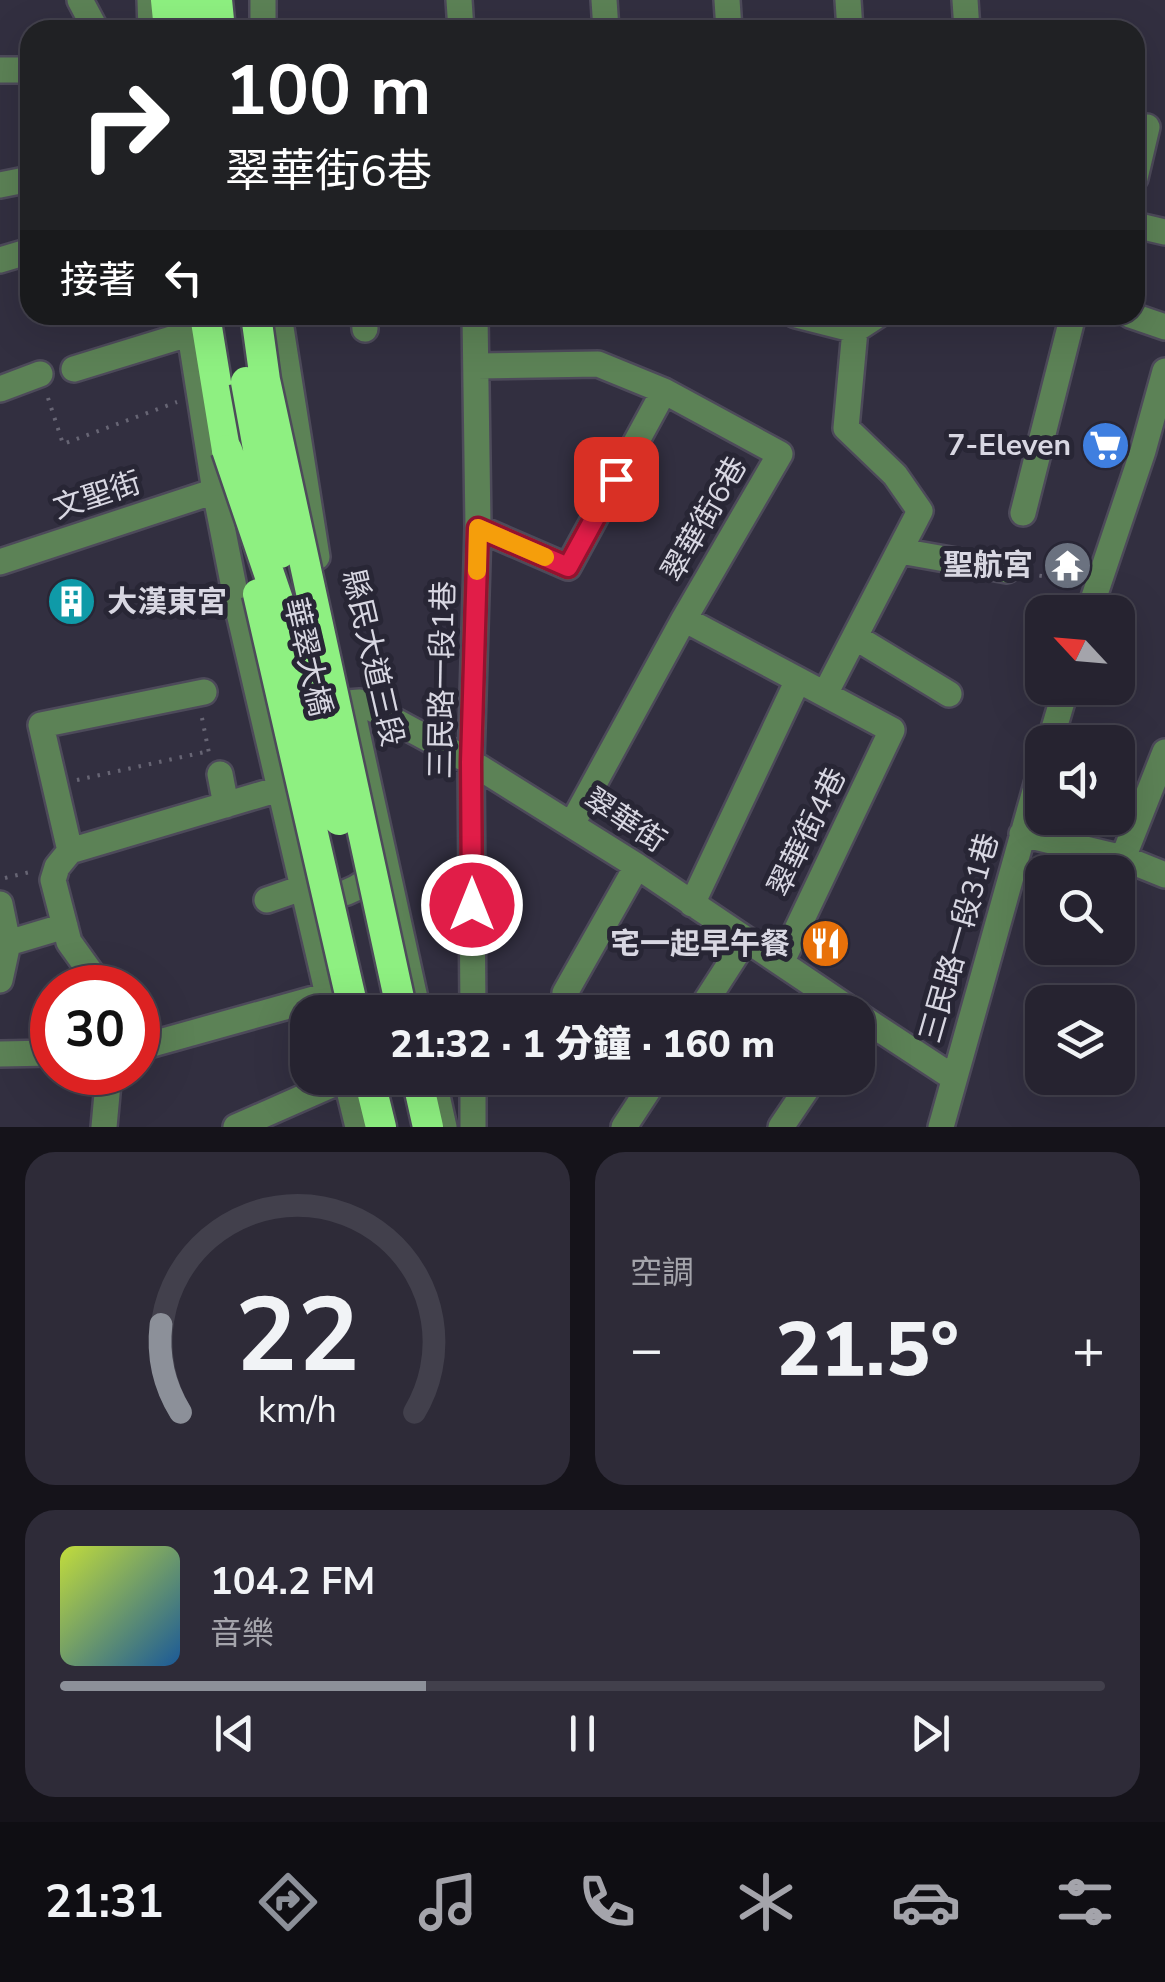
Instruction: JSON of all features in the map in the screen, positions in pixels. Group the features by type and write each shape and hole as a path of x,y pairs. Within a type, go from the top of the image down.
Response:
{"highway":[{"name":"華翠大橋","path":"197,325 350,995"},
{"path":"238,325 266,493 286,579 313,650 350,700"},
{"name":"華翠大橋","path":"257,325 265,380 398,995"},
{"path":"226,450 315,720 378,995"},
{"path":"373,1095 381,1127"},
{"path":"400,1095 407,1127"},
{"path":"420,1095 428,1127"}],"street":[{"path":"74,369 184,325"},
{"path":"196,325 199,394 216,497 328,995"},
{"path":"197,325 222,448 216,497"},
{"name":"縣民大道三段","path":"281,325 316,555 414,995"},
{"path":"475,325 478,528 568,567 664,390"},
{"path":"835,325 854,330 862,325"},
{"path":"1023,513 1070,325"},
{"path":"825,694 920,511 895,475 846,428 854,330"},
{"name":"翠華街6巷","path":"477,366 598,364 664,390 780,454 684,619 892,730"},
{"path":"1095,595 1154,454 1165,370"},
{"path":"0,389 40,374"},
{"name":"文聖街","path":"0,562 216,497"},
{"name":"三民路一段1巷","path":"472,995 471,762 478,528"},
{"path":"900,551 1006,570"},
{"path":"572,824 684,619"},
{"path":"855,636 948,694"},
{"path":"692,904 798,680"},
{"path":"70,850 40,725 200,693"},
{"path":"272,755 278,729 315,706 350,700"},
{"name":"翠華街","path":"350,700 471,762 572,824 828,995"},
{"name":"翠華街4巷","path":"781,963 892,730"},
{"path":"215,762 226,805"},
{"path":"1124,855 1164,763"},
{"path":"86,965 69,942 53,880 57,866 70,850 279,789"},
{"name":"三民路一段31巷","path":"940,1127 1025,824"},
{"path":"1022,834 1110,855"},
{"path":"1135,863 1165,875"},
{"path":"302,888 314,896 338,896 367,883 386,866"},
{"path":"565,993 637,866"},
{"path":"267,900 302,888"},
{"path":"0,904 8,943 0,980"},
{"path":"8,943 64,926"},
{"path":"710,995 746,940"},
{"path":"160,1043 290,1013"},
{"name":"翠華街","path":"875,1026 954,1078"},
{"path":"0,1054 30,1053"},
{"path":"104,1127 106,1095"},
{"path":"236,1127 308,1095"},
{"path":"350,1095 358,1127"},
{"path":"437,1095 444,1127"},
{"path":"473,1095 473,1127"},
{"path":"624,1127 645,1095"},
{"path":"781,1127 803,1095"}],"path":[{"path":"40,374 63,444 199,394"},
{"path":"1006,570 1098,585"},
{"path":"53,785 215,762 200,693"}],"slow traffic":[{"path":"477,571 478,528 545,557"}],"place":[{"name":"7-Eleven","path":"1106,445"},
{"name":"聖航宮","path":"1068,565"},
{"name":"大漢東宮","path":"72,602"},
{"name":"宅一起早午餐","path":"825,944"}],"route":[{"path":"472,905 471,762 478,528 568,567 616,479"}]}
